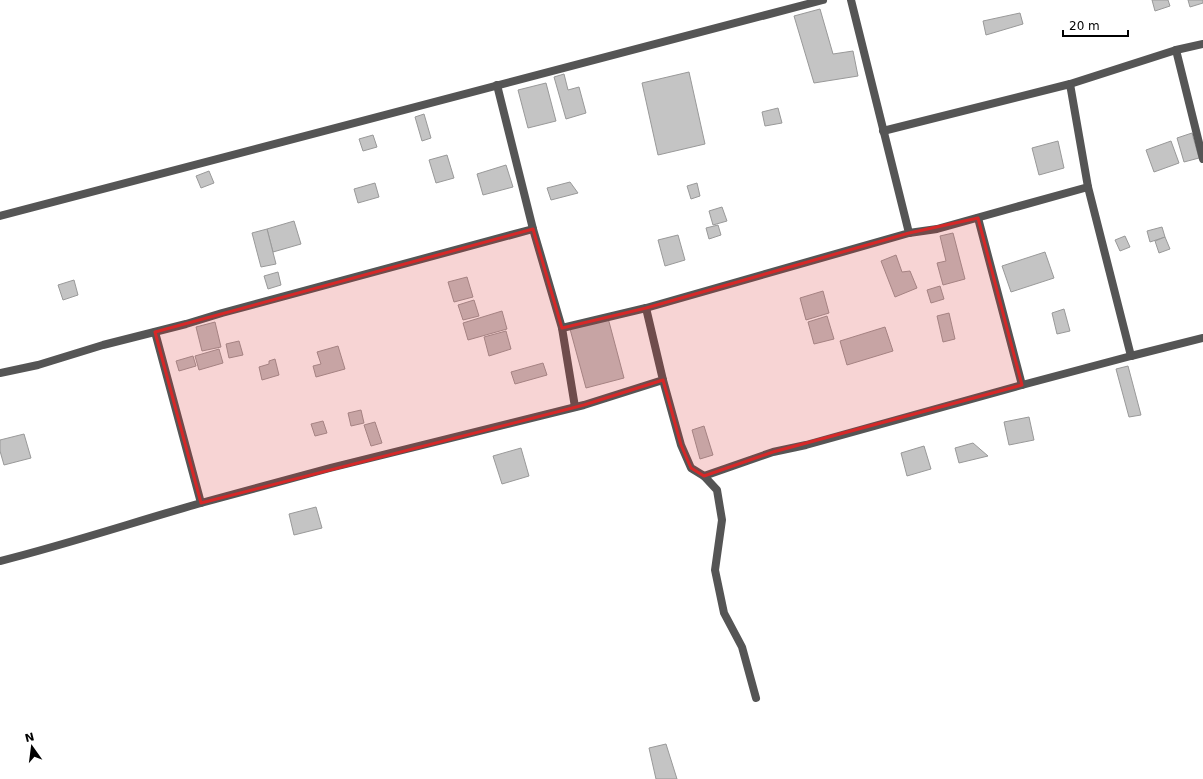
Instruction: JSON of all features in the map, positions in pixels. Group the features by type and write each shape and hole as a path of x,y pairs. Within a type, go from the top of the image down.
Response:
{"street":[{"path":"0,216 823,0"},
{"path":"851,0 909,233"},
{"path":"883,131 1070,84 1176,50 1203,44"},
{"path":"1176,50 1203,159"},
{"path":"1070,84 1088,187 1131,356"},
{"path":"497,85 533,229 562,328 576,407"},
{"path":"562,328 646,308 909,233 937,229 1088,187"},
{"path":"978,218 1022,384"},
{"path":"0,373 38,365 103,345 533,229"},
{"path":"646,308 662,380 681,445 691,468 704,476 717,490 722,520 715,570 724,613 742,647 756,698"},
{"path":"155,332 201,503"},
{"path":"704,476 772,452 806,445 1022,384 1203,338"},
{"path":"0,561 52,548 201,503 322,470 576,407 662,380"}],"highlighted area":[{"path":"978,218 1022,385 773,452 704,476 691,468 681,445 663,380 584,405 201,503 155,332 533,229 562,328 646,308 909,233"}],"building":[{"path":"1152,0 1168,0 1170,6 1155,11"},
{"path":"1188,0 1203,0 1203,3 1190,7"},
{"path":"820,9 833,54 853,51 858,76 814,83 794,16"},
{"path":"1020,13 1023,24 986,35 983,21"},
{"path":"689,72 705,144 658,155 642,83"},
{"path":"564,74 568,90 579,87 586,113 566,119 554,77"},
{"path":"546,83 556,121 528,128 518,90"},
{"path":"778,108 782,123 765,126 762,112"},
{"path":"424,114 431,138 422,141 415,117"},
{"path":"1192,133 1199,158 1184,162 1177,138"},
{"path":"373,135 377,147 363,151 359,139"},
{"path":"1058,141 1064,168 1039,175 1032,148"},
{"path":"1171,141 1179,163 1154,172 1146,150"},
{"path":"447,155 454,178 436,183 429,160"},
{"path":"506,165 513,187 483,195 477,174"},
{"path":"209,171 214,183 201,188 196,176"},
{"path":"570,182 578,193 551,200 547,188"},
{"path":"375,183 379,197 358,203 354,189"},
{"path":"697,183 700,196 691,199 687,186"},
{"path":"722,207 727,221 713,225 709,211"},
{"path":"294,221 301,244 273,252 267,229"},
{"path":"718,225 721,235 709,239 706,228"},
{"path":"1162,227 1165,237 1150,242 1147,231"},
{"path":"267,229 276,264 261,267 252,233"},
{"path":"953,233 965,279 943,285 937,263 946,261 940,236"},
{"path":"678,235 685,260 665,266 658,240"},
{"path":"1125,236 1130,247 1120,251 1115,240"},
{"path":"1165,237 1170,249 1159,253 1155,241"},
{"path":"1045,252 1054,278 1011,292 1002,266"},
{"path":"896,255 902,272 910,271 917,288 895,297 881,261"},
{"path":"278,272 281,285 268,289 264,276"},
{"path":"467,277 473,297 454,302 448,282"},
{"path":"74,280 78,295 63,300 58,285"},
{"path":"940,286 944,299 931,303 927,290"},
{"path":"823,291 829,313 806,320 800,298"},
{"path":"474,300 479,316 463,320 458,305"},
{"path":"1064,309 1070,331 1057,334 1052,313"},
{"path":"502,311 507,329 468,340 463,323"},
{"path":"949,313 955,339 943,342 937,316"},
{"path":"827,316 834,339 814,344 808,322"},
{"path":"608,318 624,378 586,388 570,329"},
{"path":"215,322 221,347 202,351 196,327"},
{"path":"885,327 893,351 847,365 840,341"},
{"path":"506,331 511,349 489,356 484,337"},
{"path":"239,341 243,355 229,358 226,344"},
{"path":"338,346 345,369 316,377 313,366 321,364 317,352"},
{"path":"219,349 223,363 199,370 195,356"},
{"path":"193,356 196,366 179,371 176,361"},
{"path":"275,359 279,375 262,380 259,367 269,364 269,361"},
{"path":"543,363 547,375 515,384 511,372"},
{"path":"1128,366 1141,415 1129,417 1116,369"},
{"path":"361,410 364,423 351,426 348,413"},
{"path":"1029,417 1034,440 1009,445 1004,422"},
{"path":"323,421 327,433 315,436 311,424"},
{"path":"375,422 382,443 371,446 364,425"},
{"path":"704,426 713,455 700,459 692,430"},
{"path":"24,434 31,458 4,465 0,451 0,440"},
{"path":"973,443 988,456 959,463 955,448"},
{"path":"924,446 931,469 907,476 901,453"},
{"path":"521,448 529,476 502,484 493,456"},
{"path":"316,507 322,528 294,535 289,514"},
{"path":"666,744 677,779 656,779 649,748"}]}
